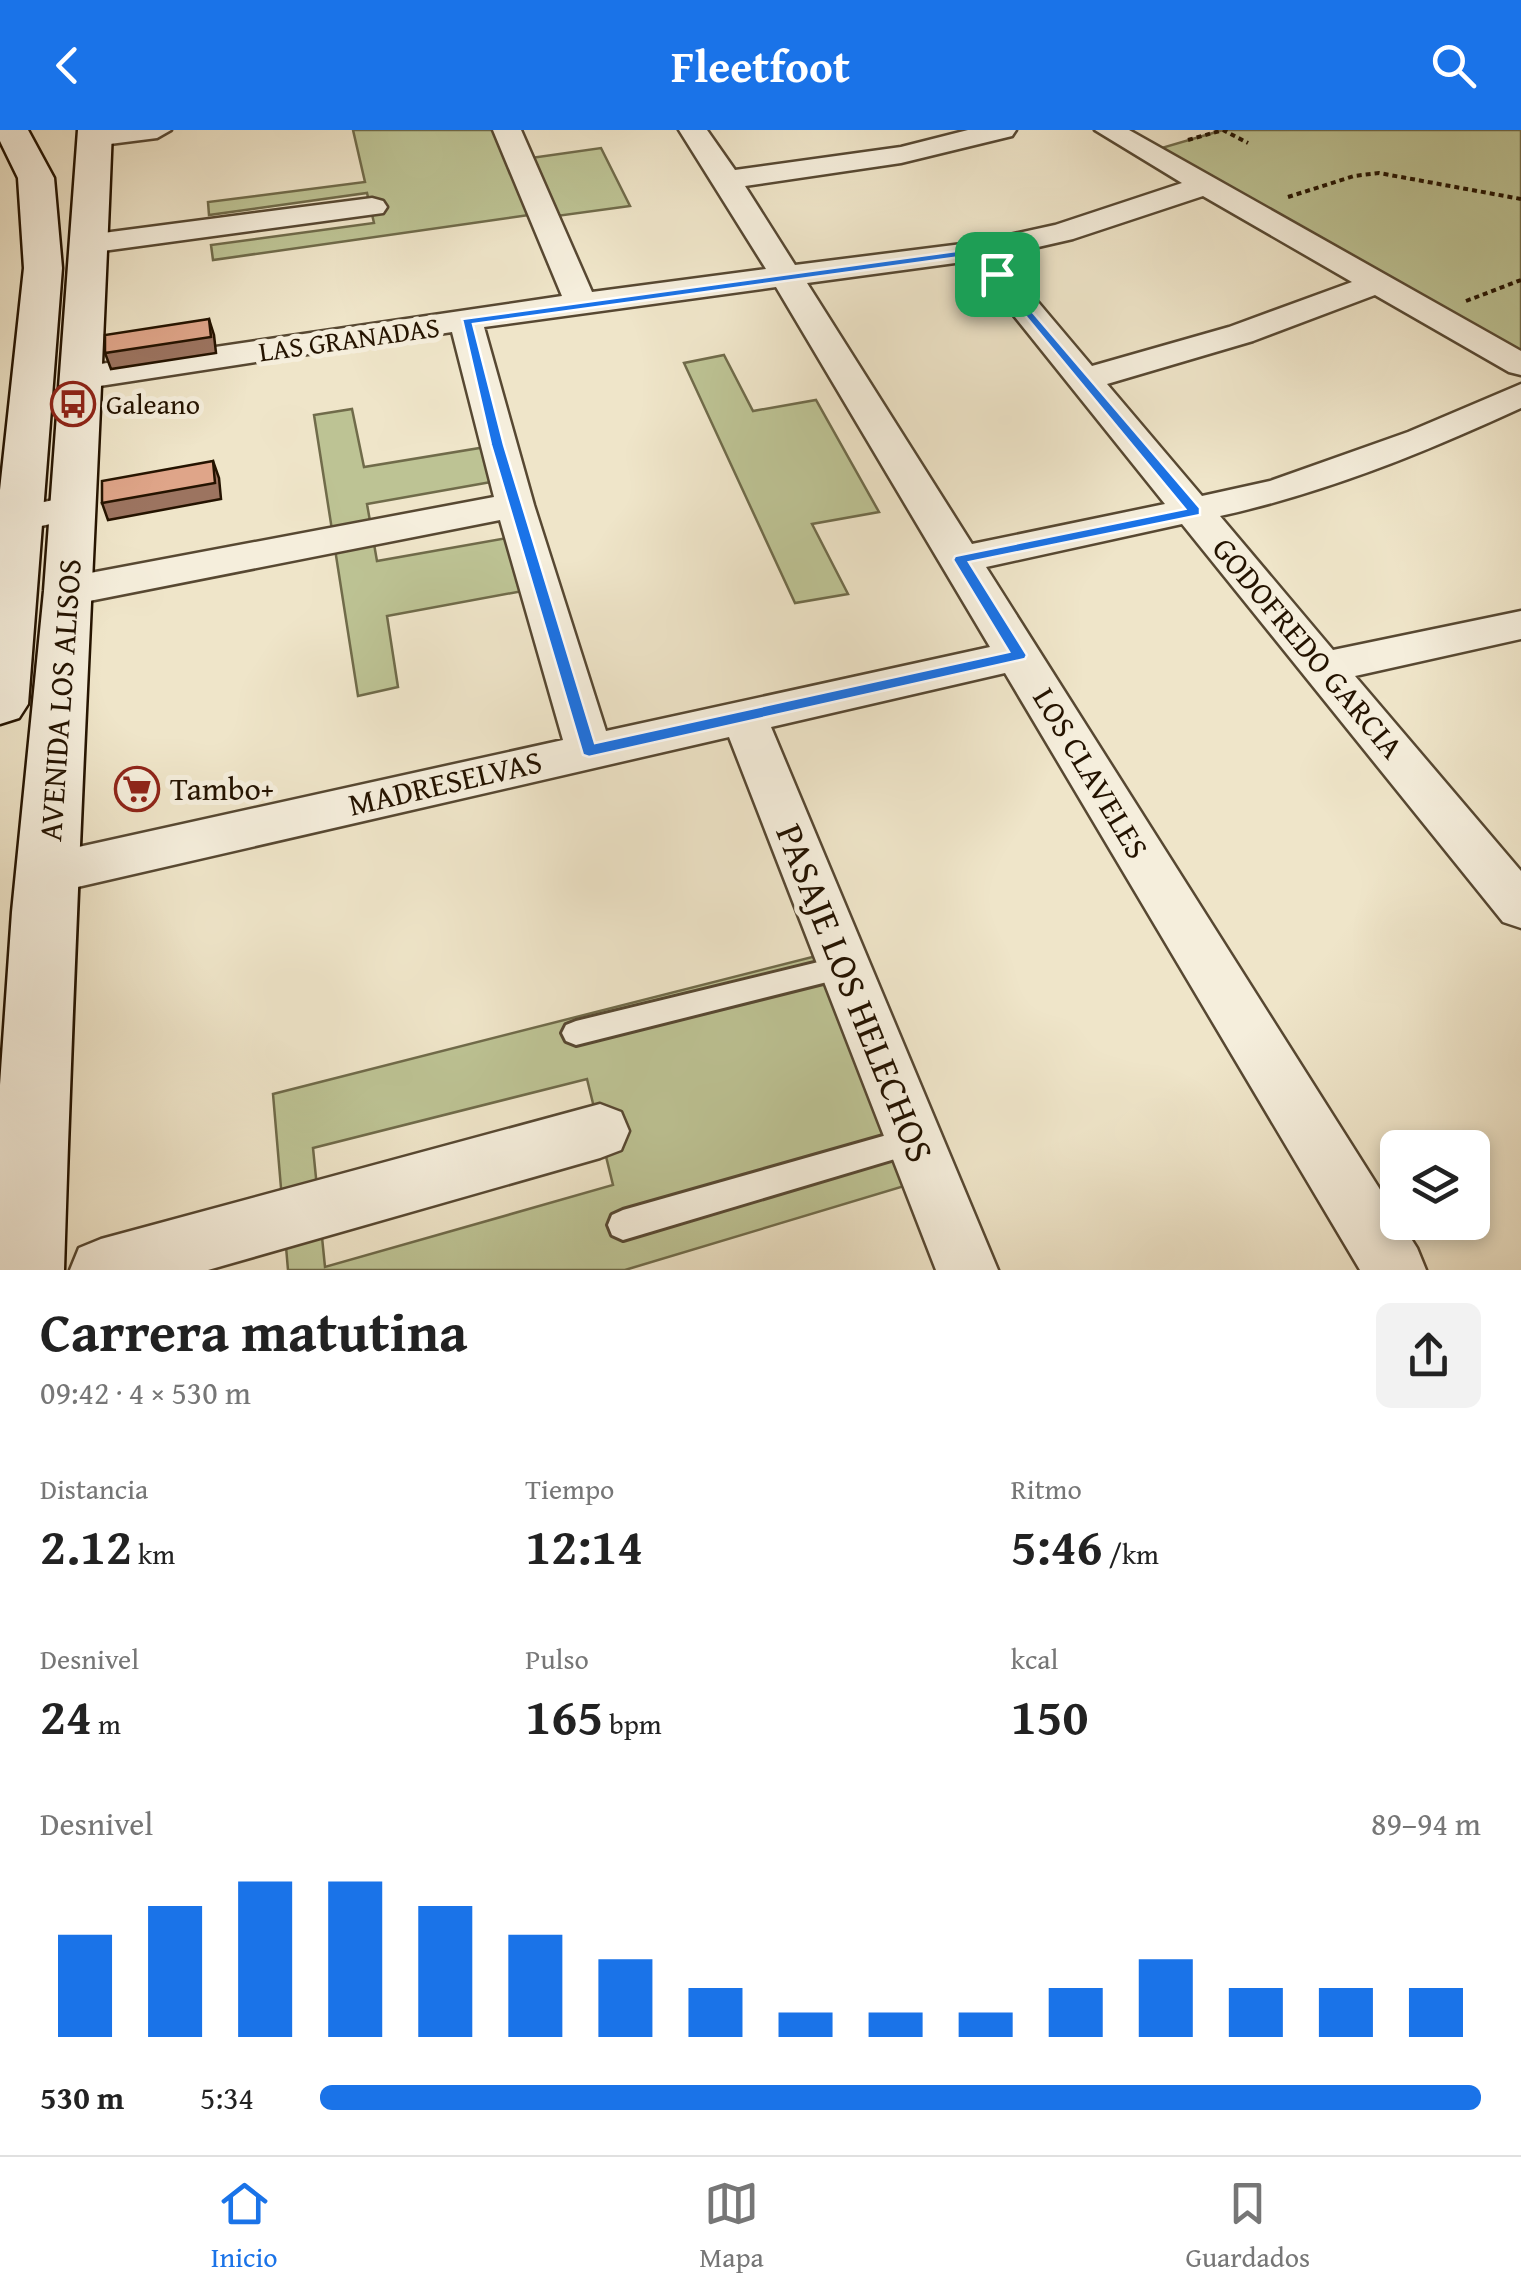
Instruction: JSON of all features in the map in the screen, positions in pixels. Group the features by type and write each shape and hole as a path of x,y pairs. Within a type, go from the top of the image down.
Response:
{"street":[{"name":"AVENIDA LOS ALISOS","path":"0,704 32,517 43,268 36,178 12,130"},
{"path":"94,134 157,130"},
{"path":"507,130 581,304"},
{"name":"LOS CLAVELES","path":"692,130 727,180 1395,1270"},
{"path":"727,180 901,155 1002,130"},
{"path":"1108,130 1521,365"},
{"name":"AVENIDA LOS ALISOS","path":"26,1270 48,874 69,591 32,517 80,378 94,134"},
{"name":"LAS GRANADAS","path":"80,378 581,304 978,251 1062,233 1206,186"},
{"path":"88,244 372,207"},
{"name":"GODOFREDO GARCIA","path":"978,251 1521,907"},
{"path":"1086,379 1223,340 1376,284"},
{"path":"466,321 515,506 589,750"},
{"path":"960,560 1280,491 1356,466 1521,395"},
{"path":"69,591 515,506"},
{"path":"1325,667 1521,625"},
{"name":"MADRESELVAS","path":"48,874 1019,655"},
{"name":"PASAJE LOS HELECHOS","path":"744,716 967,1270"},
{"path":"101,1270 600,1130"}],"lane":[{"path":"576,1033 843,967"},
{"path":"623,1225 915,1140"}],"path":[{"path":"1223,130 1248,142"},
{"path":"1250,210 1367,173 1398,174 1519,199 1521,189"},
{"path":"1430,313 1521,280"}],"green space":[{"path":"353,130 495,130 529,215 213,260 211,245 374,223 367,193 209,215 208,202 365,182"},
{"path":"1223,130 1521,130 1521,352 1158,149"},
{"path":"601,148 630,206 557,216 531,158"},
{"path":"724,355 753,411 816,400 879,512 812,524 848,594 795,603 684,363"},
{"path":"352,409 364,467 498,445 508,479 367,504 377,561 524,535 539,588 387,616 398,687 358,696 314,415"},
{"path":"836,951 931,1178 625,1270 288,1270 273,1094","holes":["587,1079 613,1185 325,1267 313,1148"]}],"building":[{"path":"209,319 211,337 105,353 105,335"},
{"path":"213,461 215,483 102,503 102,481"}],"place":[{"name":"Galeano","path":"73,404"},
{"name":"Tambo+","path":"137,789"}],"route":[{"path":"978,251 997,274 1195,512 960,560 1019,655 589,750 498,445 466,321 978,251"}]}
